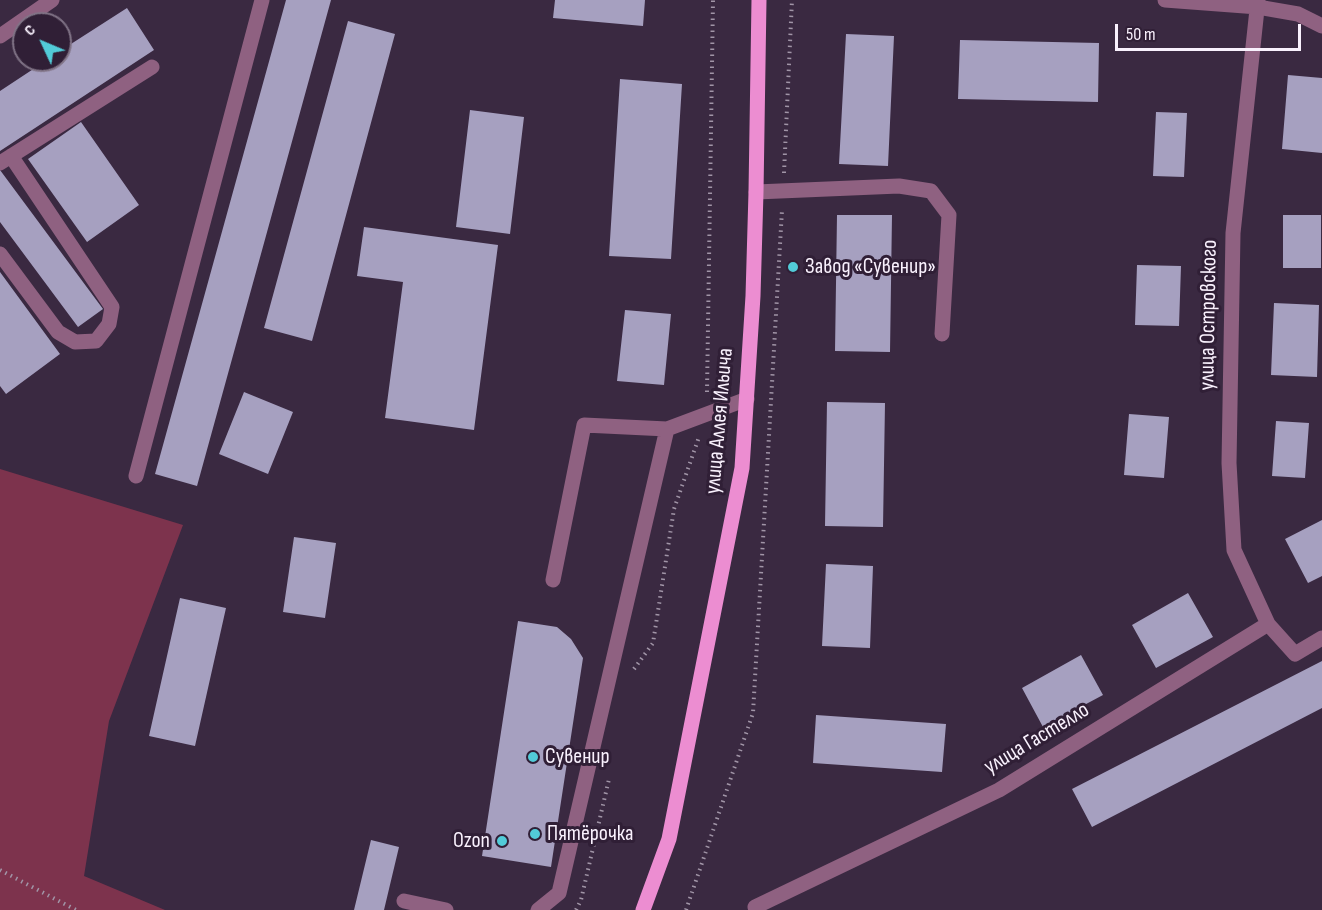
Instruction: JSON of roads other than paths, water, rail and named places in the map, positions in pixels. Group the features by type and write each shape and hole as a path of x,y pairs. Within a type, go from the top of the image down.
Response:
{"main road":[{"name":"улица Аллея Ильича","path":"643,910 669,839 742,468 756,192 759,0"}],"street":[{"path":"0,36 52,0"},
{"path":"136,476 262,0"},
{"path":"1165,0 1258,4 1298,14 1322,26"},
{"name":"улица Островского","path":"1258,4 1233,233 1229,463 1234,550 1268,624"},
{"path":"0,254 58,332 75,342 96,341 109,324 112,307 5,160 152,67"},
{"path":"756,192 900,186 930,191 950,215 942,334"},
{"path":"553,580 584,425 667,429 747,399"},
{"path":"538,910 559,893 667,429"},
{"path":"1268,624 1295,654 1322,638"},
{"name":"улица Гастелло","path":"756,907 999,790 1268,624"},
{"path":"404,901 446,910"}],"place":[{"name":"Завод «Сувенир»","path":"793,267"},
{"name":"Сувенир","path":"533,757"},
{"name":"Пятёрочка","path":"535,834"},
{"name":"Ozon","path":"502,841"}]}
